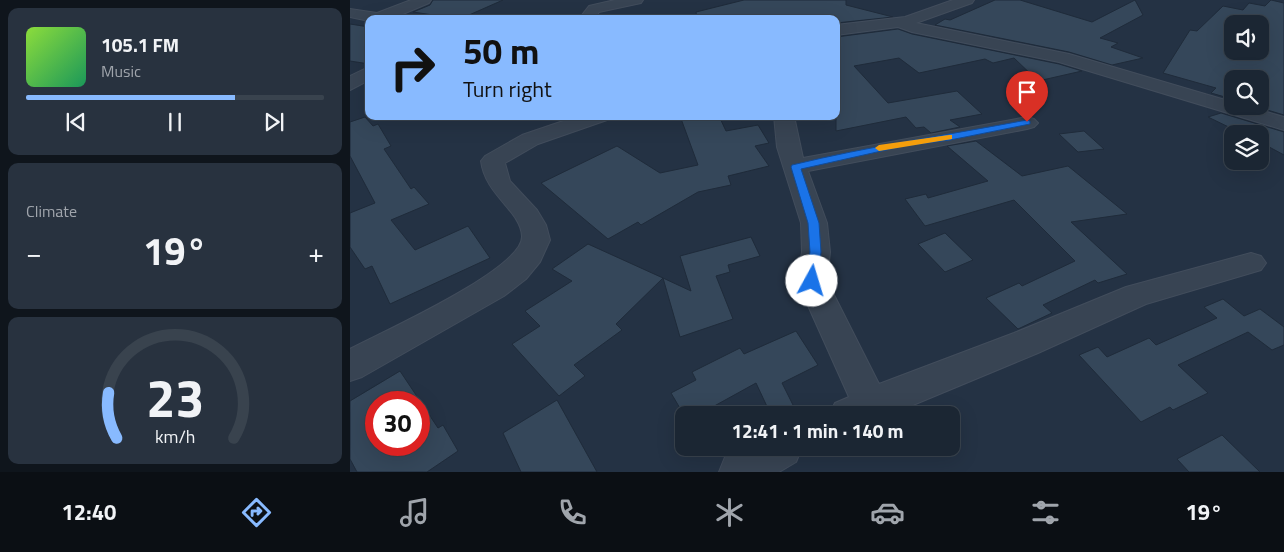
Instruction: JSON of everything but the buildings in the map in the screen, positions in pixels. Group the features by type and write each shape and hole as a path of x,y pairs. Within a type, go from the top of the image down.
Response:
{"street":[{"path":"388,15 424,0"},
{"path":"589,15 594,10 636,0"},
{"path":"840,30 900,22 967,0"},
{"path":"350,13 365,15"},
{"path":"900,22 938,32 1063,58 1284,124"},
{"path":"350,84 365,75"},
{"path":"350,366 490,290 516,271 532,252 536,236 531,222 503,190 493,170 493,161 504,151 520,144 589,120"},
{"path":"784,120 784,132 814,223 816,252 812,281 859,406"},
{"path":"796,167 904,143 950,137 1027,122"},
{"path":"870,406 1026,343 1137,295 1251,263"},
{"path":"740,472 768,456"}],"slow traffic":[{"path":"879,148 949,137"}],"route":[{"path":"812,281 811,270 816,252 814,223 796,167 904,143 950,137 1027,122"}]}
